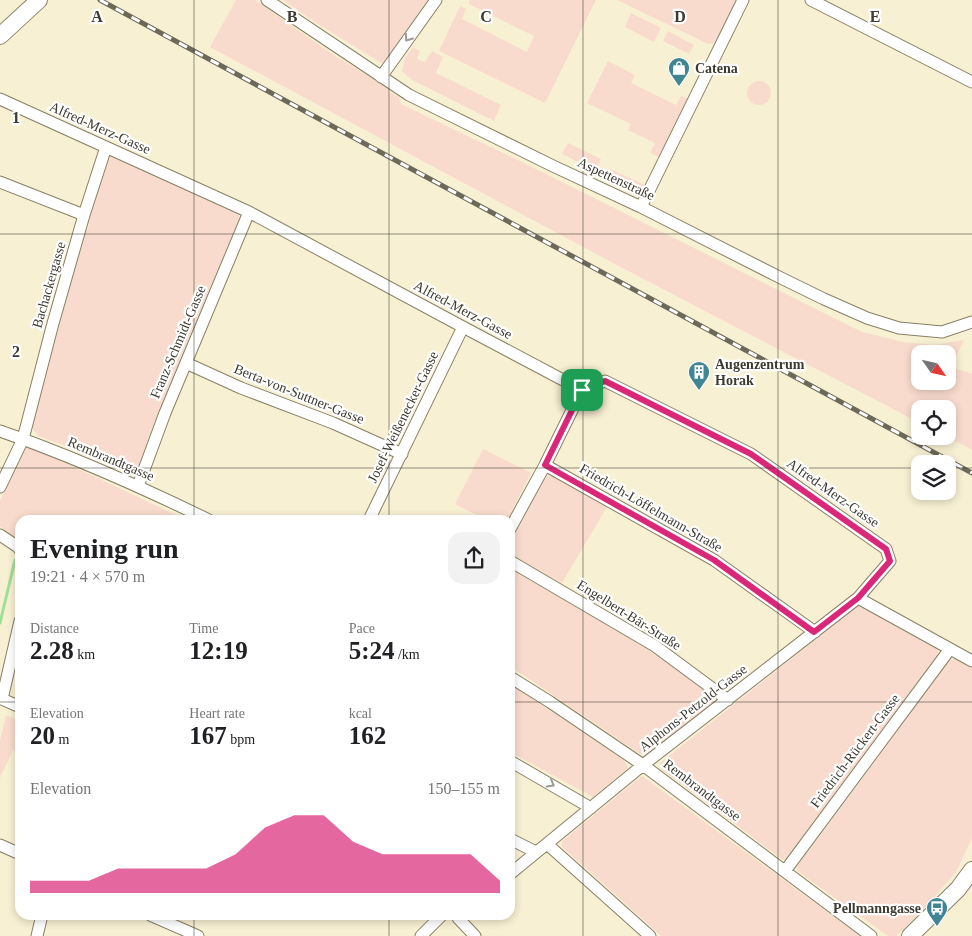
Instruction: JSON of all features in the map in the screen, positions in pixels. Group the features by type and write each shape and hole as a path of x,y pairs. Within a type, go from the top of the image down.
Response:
{"main road":[{"path":"0,36 36,2"},
{"path":"910,936 958,889 972,870"}],"street":[{"name":"Aspettenstraße","path":"267,0 409,95 553,166 642,207 780,278 867,318 899,328 942,332 972,322"},
{"path":"381,77 436,0"},
{"path":"642,207 743,0"},
{"path":"811,0 972,82"},
{"name":"Alfred-Merz-Gasse","path":"0,99 249,212 582,390 605,381 751,454 886,549 890,561"},
{"name":"Bachackergasse","path":"0,487 23,439 52,327 84,215 106,147"},
{"path":"0,182 84,215"},
{"name":"Franz-Schmidt-Gasse","path":"138,486 165,413 249,212"},
{"name":"Josef-Weißenecker-Gasse","path":"372,515 463,327"},
{"name":"Berta-von-Suttner-Gasse","path":"186,363 241,388 333,423 402,454"},
{"path":"515,520 545,465 582,390"},
{"name":"Rembrandtgasse","path":"0,432 23,439 138,486 199,515"},
{"name":"Friedrich-Löffelmann-Straße","path":"545,465 714,560 814,632"},
{"path":"0,535 15,545"},
{"name":"Alphons-Petzold-Gasse","path":"515,870 644,765 858,598 890,561"},
{"name":"Engelbert-Bär-Straße","path":"515,564 655,646 728,700"},
{"path":"858,598 972,661"},
{"path":"15,643 1,704 15,706"},
{"name":"Friedrich-Rückert-Gasse","path":"785,871 950,649"},
{"name":"Rembrandtgasse","path":"515,680 644,765 871,936"},
{"path":"515,764 591,808"},
{"path":"515,842 536,852"},
{"path":"547,844 650,936"},
{"path":"0,846 15,852"},
{"path":"38,936 41,920"},
{"path":"160,920 192,935"},
{"path":"421,936 438,920"},
{"path":"462,920 475,936"}],"shaded area":[{"path":"236,0 255,0 338,58 390,88 389,92 399,97 401,104 518,160 862,332 903,342 934,345 911,345 911,390 956,390 956,367 958,370 972,374 972,450 956,441 956,400 911,400 911,418 613,263 210,47"},
{"path":"283,0 428,0 386,63 381,63"},
{"path":"469,0 596,0 545,103 439,51 460,6 466,9 462,19 527,52 534,36 469,4"},
{"path":"617,0 737,0 716,43 708,44"},
{"path":"631,13 661,28 654,42 625,27"},
{"path":"668,31 694,45 689,54 663,41"},
{"path":"413,47 420,51 417,59 425,62 432,51 443,57 436,73 501,105 494,121 412,80 402,71 405,58"},
{"path":"608,61 635,75 631,83 676,105 681,96 689,99 659,157 650,153 655,143 628,130 631,124 587,103"},
{"path":"759,81 764,82 770,88 770,98 764,104 759,105 754,104 748,98 747,93 748,88 754,82"},
{"path":"568,143 601,159 596,171 562,154"},
{"path":"115,155 237,211 240,218 153,428 137,472 130,474 38,436 32,428 52,346 54,346 54,339 86,229 88,230 88,224 107,158"},
{"path":"610,169 645,185 643,190 638,192 607,176"},
{"path":"964,340 956,357 956,345 934,345"},
{"path":"27,445 176,515 15,515 15,538 0,526 0,501"},
{"path":"483,449 531,473 510,515 476,515 455,504"},
{"path":"551,475 607,507 562,583 515,558 515,531 543,476"},
{"path":"515,570 657,653 713,693 712,707 647,753 640,754 515,669"},
{"path":"859,605 938,649 939,655 790,856 783,860 661,769 660,763"},
{"path":"959,658 972,666 972,838 956,872 922,911 896,936 888,936 797,871 798,865 949,660"},
{"path":"515,687 624,760 628,768 593,797 515,755"},
{"path":"6,715 15,719 15,751 13,750 0,778 0,740"},
{"path":"642,776 860,936 661,936 562,847 562,841"}],"waterway":[{"path":"0,623 15,560"}],"railway":[{"path":"100,0 972,473"}],"place":[{"name":"Catena","path":"679,87"},
{"name":"Augenzentrum Horak","path":"699,391"},
{"name":"Pellmanngasse","path":"937,927"}],"route":[{"path":"605,381 751,454 886,549 890,561 858,598 814,632 714,560 545,465 582,390 605,381"}]}
